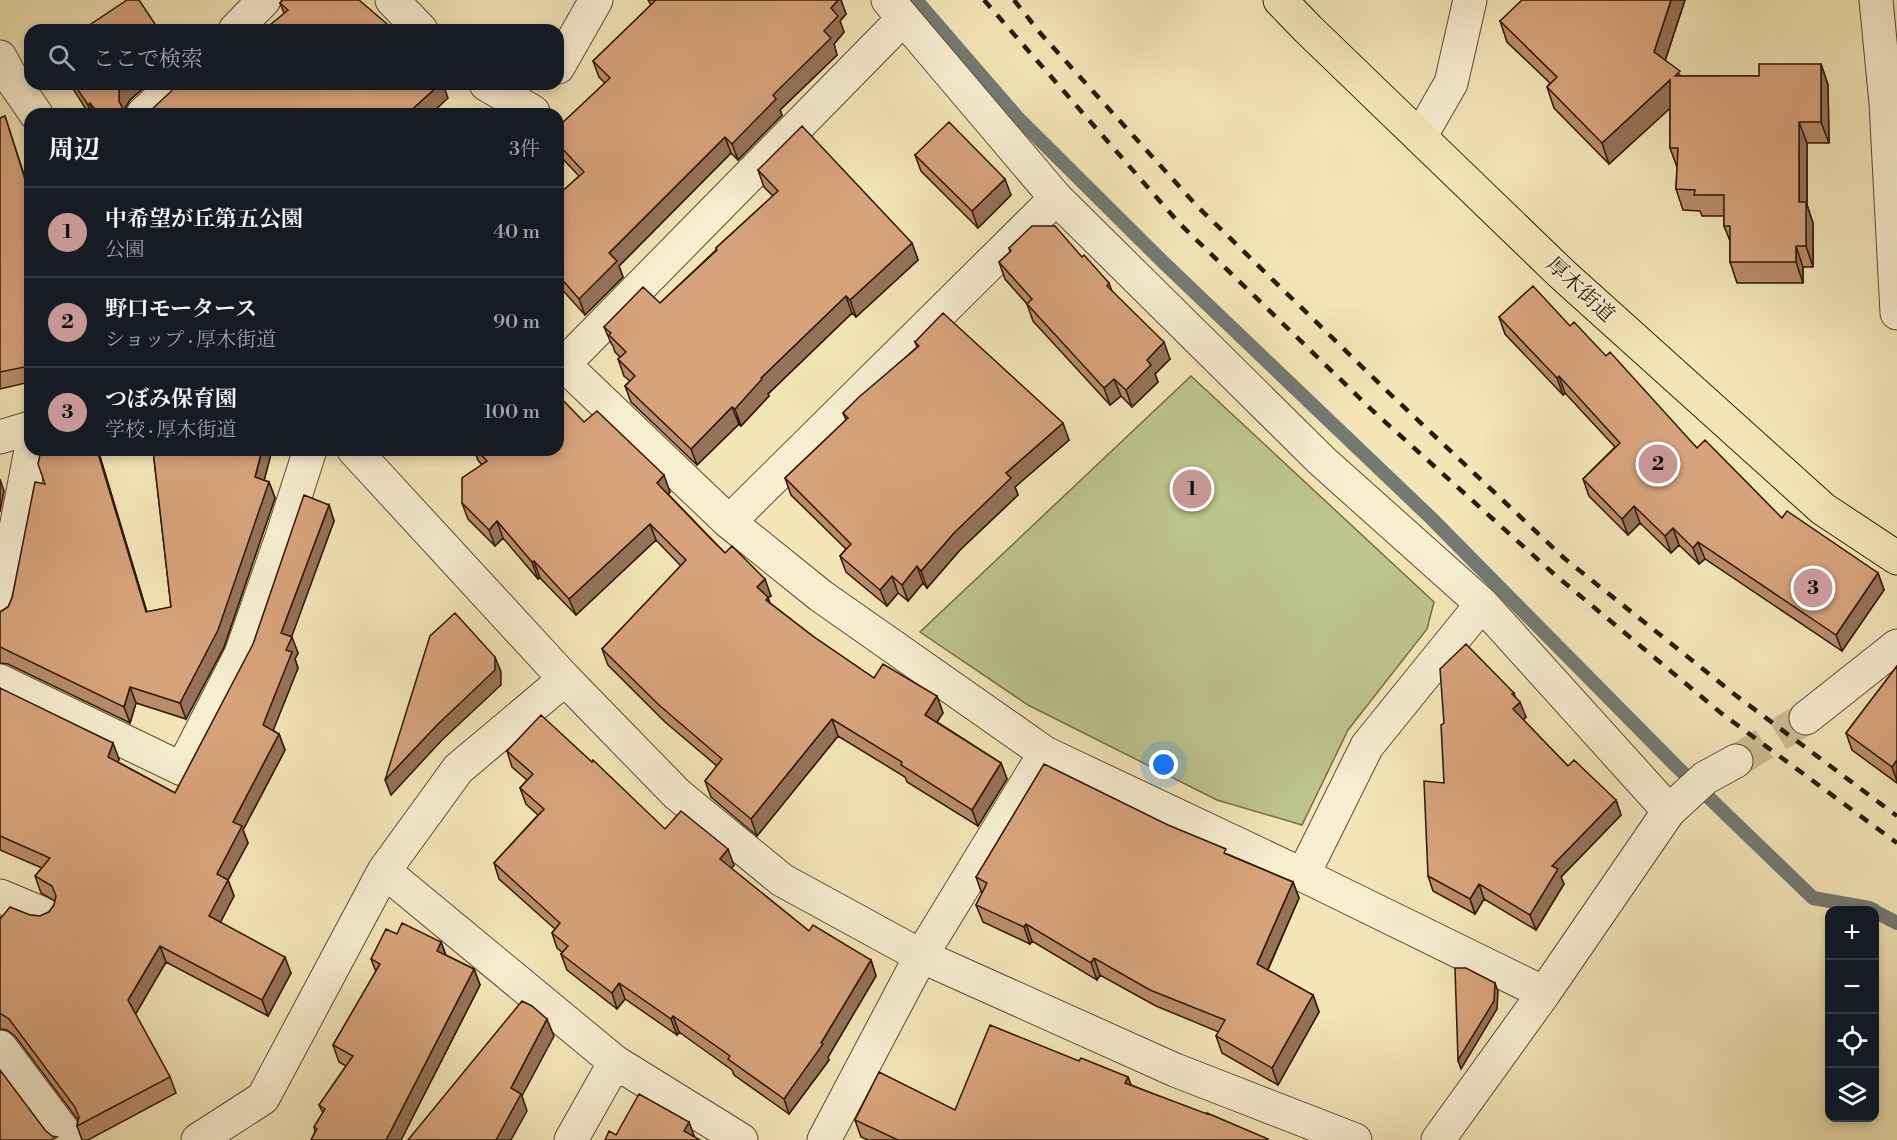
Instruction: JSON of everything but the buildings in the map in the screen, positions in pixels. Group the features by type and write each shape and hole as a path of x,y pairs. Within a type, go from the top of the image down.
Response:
{"main road":[{"name":"厚木街道","path":"1280,0 1562,274 1823,508 1897,558"}],"street":[{"path":"241,24 264,0"},
{"path":"392,0 415,24"},
{"path":"564,56 596,0"},
{"path":"1420,137 1451,83 1470,0"},
{"path":"1876,0 1886,103 1897,313"},
{"path":"564,359 895,9 1056,198 1322,461 1482,604 1669,811"},
{"path":"4,75 31,108"},
{"path":"150,108 169,90"},
{"path":"496,90 524,108"},
{"path":"535,108 545,90"},
{"path":"729,522 1056,198"},
{"path":"564,365 729,522 821,596 1046,753 1544,993"},
{"path":"0,437 24,430"},
{"path":"0,611 30,456"},
{"path":"0,681 182,769 241,654 308,456"},
{"path":"360,456 565,679 677,794 782,880 921,956 1175,1070 1355,1140"},
{"path":"1303,875 1367,746 1482,604"},
{"path":"1806,718 1897,645"},
{"path":"198,1140 263,1098 384,871 458,770 565,679"},
{"path":"824,1140 921,956 1046,753"},
{"path":"1438,1140 1544,993 1669,811 1705,778 1736,761"},
{"path":"384,871 615,1062 741,1140"},
{"path":"0,896 43,914"},
{"path":"0,1047 66,1136"},
{"path":"571,1140 615,1062"}],"green space":[{"path":"1191,376 1434,602 1427,629 1348,730 1302,825 1217,800 1028,705 920,632"}],"waterway":[{"path":"916,0 1018,118 1163,262 1431,518 1675,765 1813,898 1858,906"},
{"path":"1879,914 1897,923"}],"tunnel":[{"path":"1736,761 1806,718"}],"railway":[{"path":"984,0 1179,223 1373,411 1554,574 1721,713 1897,843"},
{"path":"1014,0 1041,34 1197,206 1388,392 1564,558 1734,694 1897,816"}],"place":[{"name":"野口モータース","path":"1658,464"},
{"name":"中希望が丘第五公園","path":"1192,489"},
{"name":"つぼみ保育園","path":"1813,588"}]}
